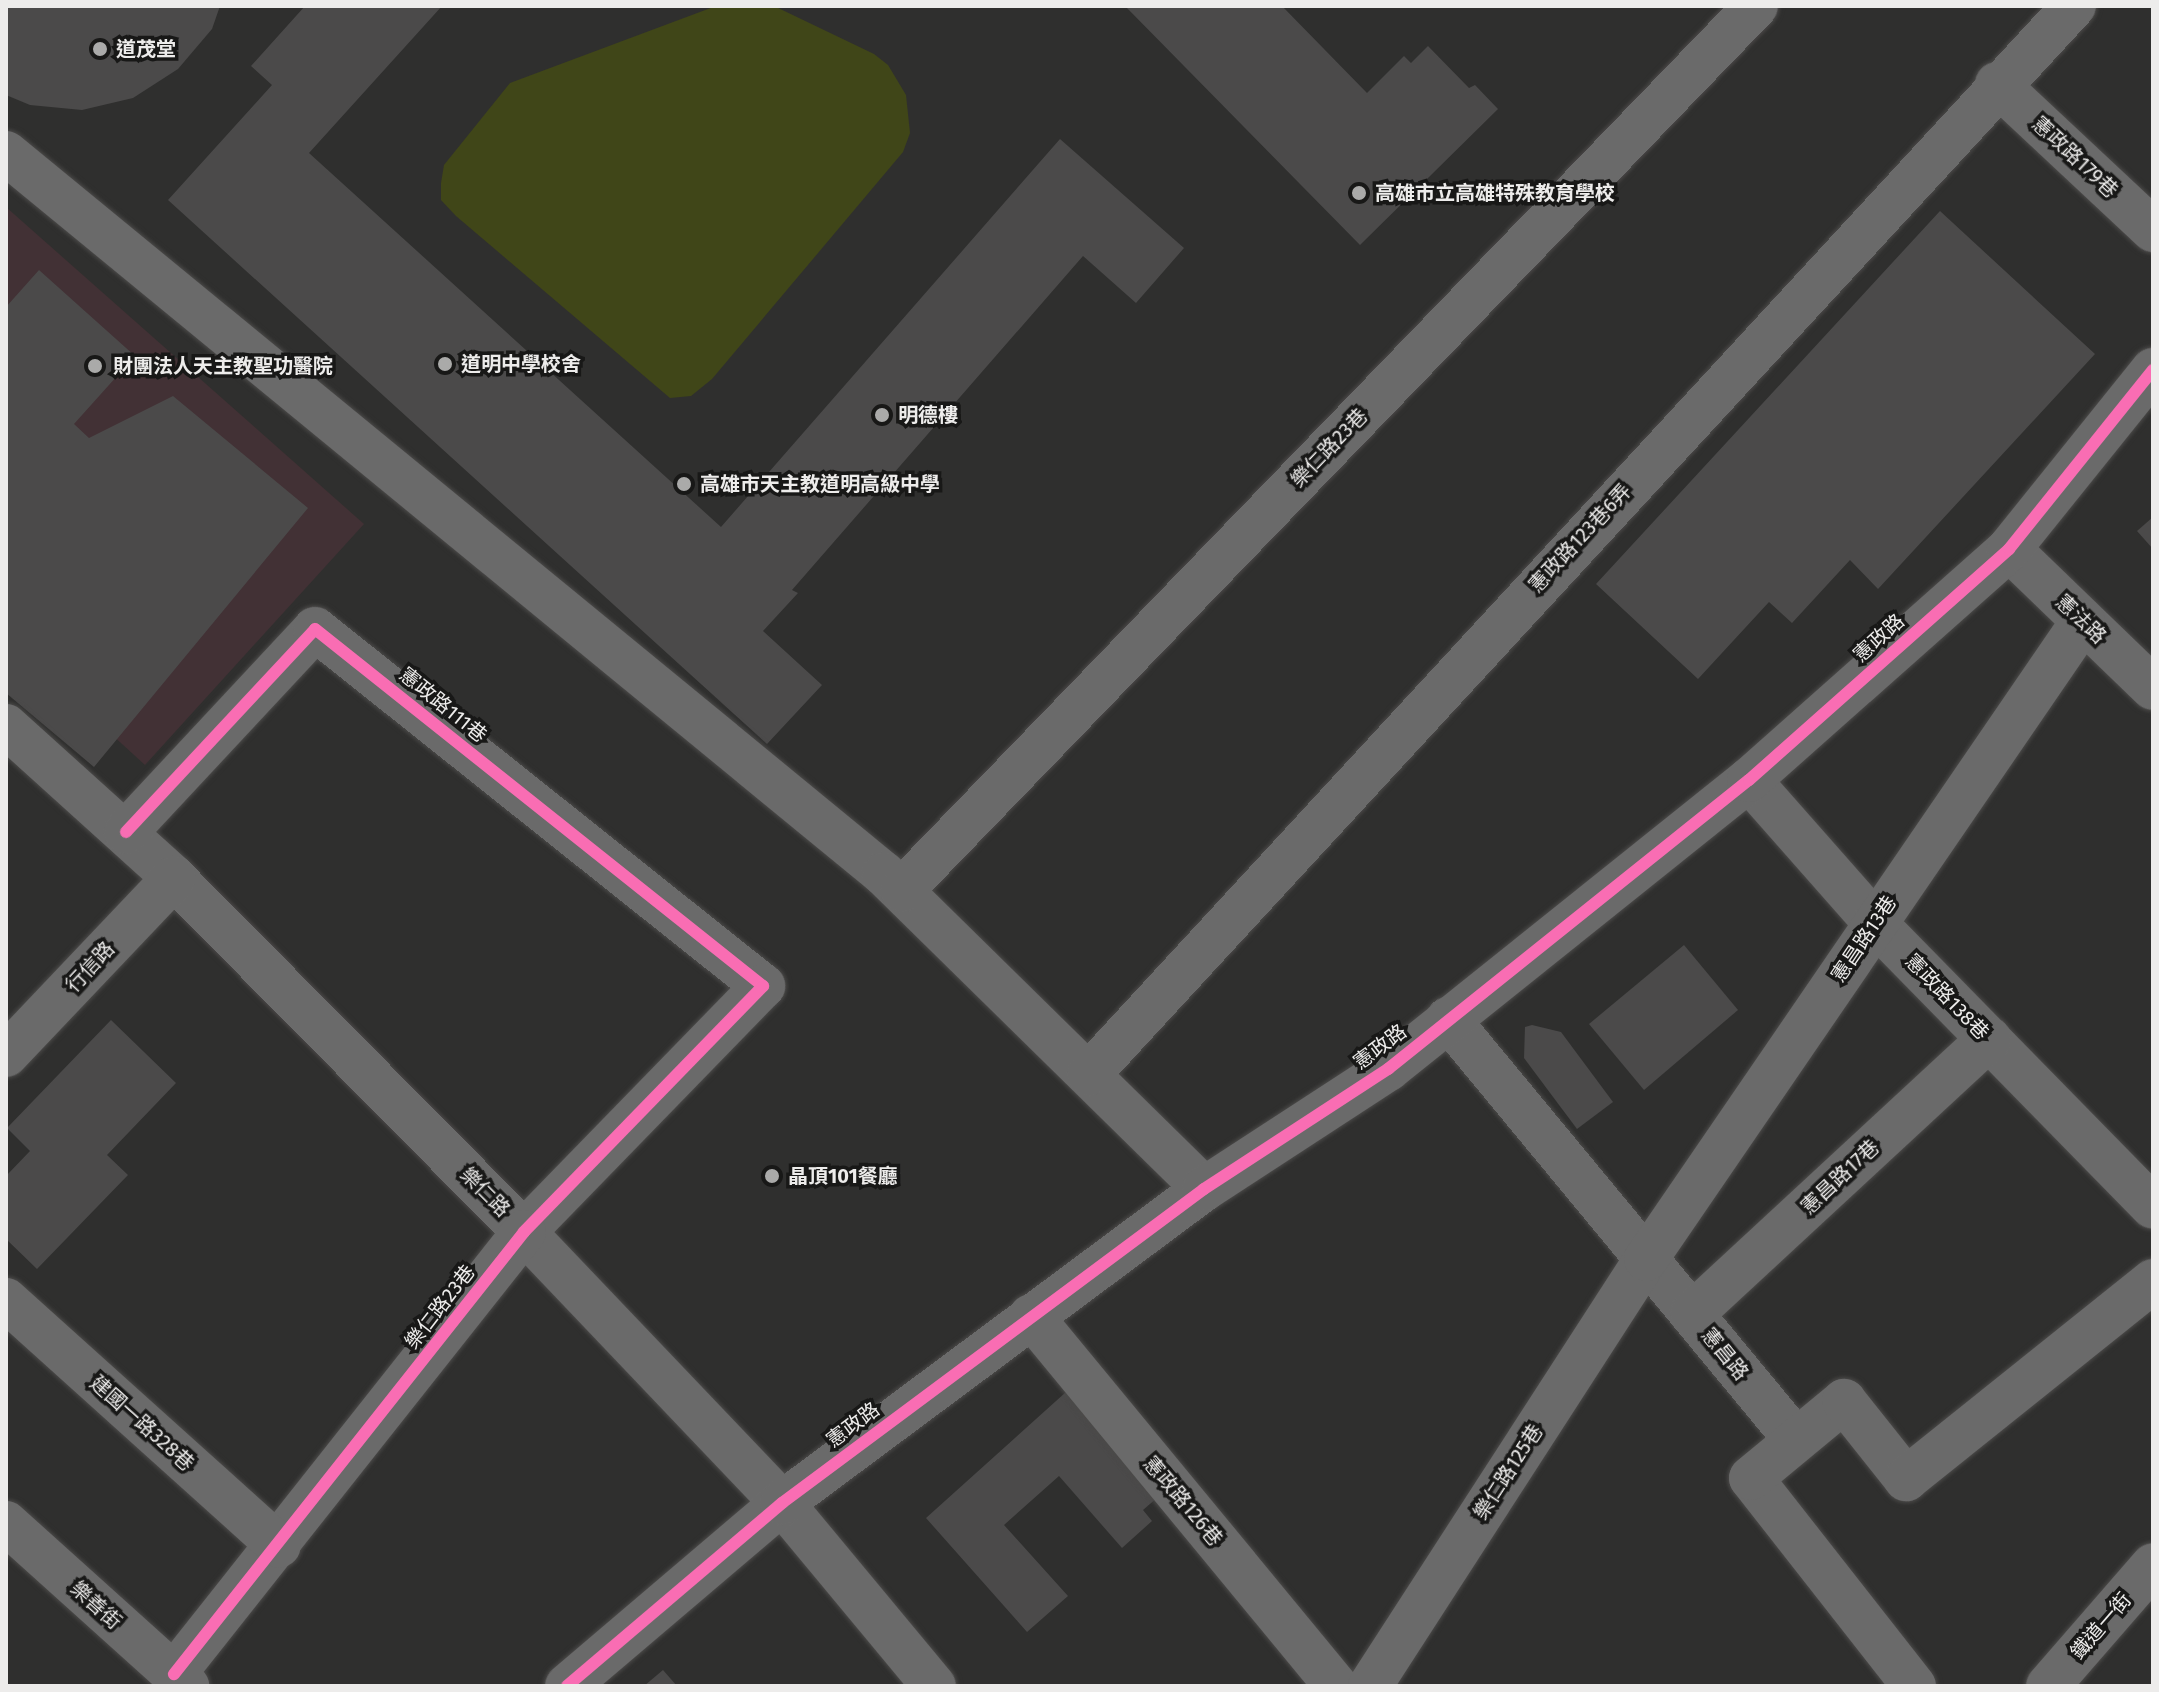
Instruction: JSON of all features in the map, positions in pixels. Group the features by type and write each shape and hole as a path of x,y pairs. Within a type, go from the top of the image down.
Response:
{"street":[{"name":"樂仁路23巷","path":"893,882 1756,6"},
{"name":"憲政路123巷6弄","path":"1089,1074 1997,84 2074,6"},
{"name":"憲政路179巷","path":"1997,84 2153,230"},
{"path":"6,153 893,882 1204,1189"},
{"name":"憲政路","path":"567,1686 782,1503 1204,1189 1388,1069 1749,780 2009,549 2153,370"},
{"name":"憲法路","path":"2009,549 2153,688"},
{"name":"憲昌路13巷","path":"1646,1259 2083,621"},
{"name":"憲政路111巷","path":"126,832 315,629 763,986"},
{"name":"樂仁路","path":"6,726 174,878 524,1232 782,1503 934,1686"},
{"name":"憲政路138巷","path":"1749,780 1875,923 2153,1207"},
{"name":"行信路","path":"6,1055 174,878"},
{"name":"樂仁路23巷","path":"180,1680 279,1546 524,1232 763,986"},
{"name":"憲昌路","path":"1448,1019 1796,1440"},
{"name":"憲昌路17巷","path":"1692,1314 1989,1039"},
{"name":"樂仁路125巷","path":"1370,1686 1646,1259"},
{"path":"1914,1686 1751,1478 1844,1401 1906,1479 2153,1281"},
{"name":"建國一路328巷","path":"6,1300 279,1546"},
{"name":"憲政路126巷","path":"1031,1316 1336,1686"},
{"name":"樂善街","path":"6,1523 180,1680"},
{"name":"鐵道一街","path":"2048,1686 2153,1565"}],"shaded area":[{"name":"財團法人天主教聖功醫院","path":"6,207 364,524 145,765 6,638"}],"green space":[{"path":"716,6 774,6 874,54 888,65 906,95 910,133 903,152 712,379 691,396 670,398 456,216 441,200 441,183 444,165 510,83"}],"building":[{"name":"道茂堂","path":"6,6 220,6 212,29 178,69 133,98 82,110 30,105 6,95"},
{"name":"道明中學校舍","path":"305,6 442,6 309,153 721,527 1060,139 1184,248 1136,303 1083,256 792,590 798,593 763,631 822,685 767,744 168,200 272,85 251,66"},
{"path":"1125,6 1282,6 1367,93 1404,56 1411,63 1428,46 1469,88 1475,85 1498,109 1360,245"},
{"path":"1940,211 2095,354 1878,589 1850,560 1792,623 1769,602 1698,679 1596,584"},
{"name":"財團法人天主教聖功醫院","path":"39,270 135,356 74,424 89,438 173,396 308,508 94,767 6,693 6,307"},
{"path":"2153,517 2153,549 2137,531"},
{"path":"1684,945 1738,1010 1644,1090 1589,1024"},
{"path":"111,1020 176,1083 107,1155 128,1175 37,1269 6,1239 6,1176 30,1151 7,1128"},
{"path":"1532,1025 1561,1032 1613,1102 1577,1129 1524,1058 1525,1027"},
{"path":"1066,1392 1158,1497 1143,1510 1152,1521 1122,1548 1059,1476 1004,1525 1068,1596 1027,1632 926,1518"},
{"path":"663,1670 677,1686 644,1686"}],"cycle path":[{"path":"567,1686 782,1503 1204,1189 1388,1069 1749,780 2009,549 2153,370"},
{"path":"126,832 315,629 763,986 524,1232 174,1674"}],"place":[{"name":"道茂堂","path":"100,49"},
{"name":"高雄市立高雄特殊教育學校","path":"1359,193"},
{"name":"道明中學校舍","path":"445,364"},
{"name":"財團法人天主教聖功醫院","path":"95,366"},
{"name":"明德樓","path":"882,415"},
{"name":"高雄市天主教道明高級中學","path":"684,484"},
{"name":"晶頂101餐廳","path":"772,1176"}]}
